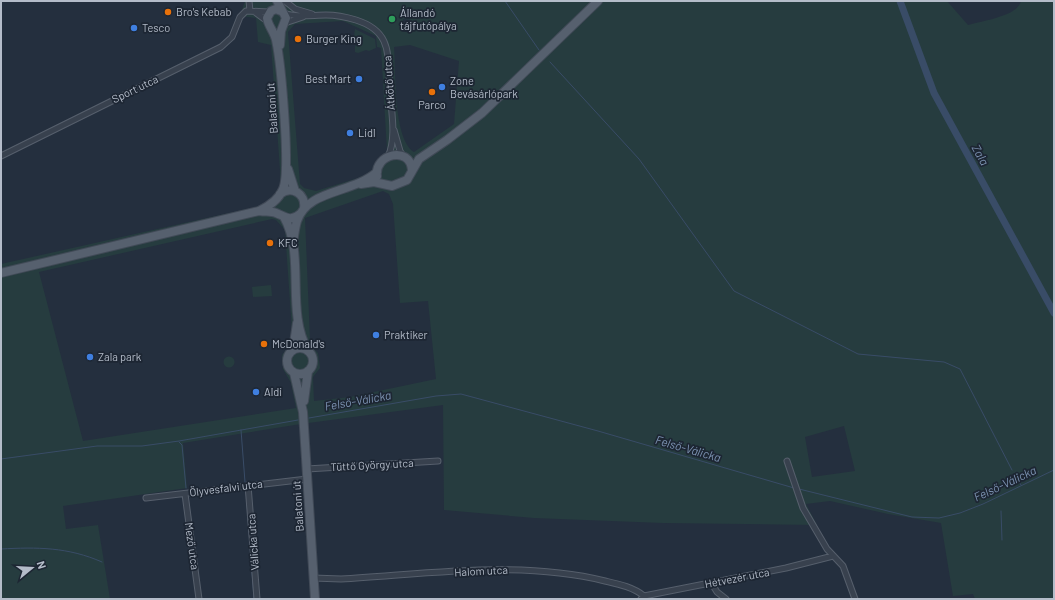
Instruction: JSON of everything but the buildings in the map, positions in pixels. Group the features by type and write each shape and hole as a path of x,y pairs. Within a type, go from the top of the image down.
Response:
{"main road":[{"name":"Balatoni út","path":"274,1 270,11 270,24 279,57"},
{"name":"Balatoni út","path":"277,1 286,18 283,25 279,57 286,158 284,186 278,196"},
{"path":"1,272 259,211 275,212 282,216 294,218 321,196 361,184 382,183 392,186 400,184 409,177 419,159 482,113 598,1"},
{"path":"270,11 276,9 282,12"},
{"path":"270,24 283,25"},
{"path":"405,157 427,152"},
{"path":"382,183 378,179 377,172 379,164 388,157 397,154 405,157 411,165 412,170"},
{"name":"Balatoni út","path":"286,158 298,193"},
{"path":"361,184 377,172"},
{"path":"259,211 287,190 321,196"},
{"path":"292,247 296,224 304,203 298,193"},
{"path":"278,196 276,209 287,223 292,247 297,320 293,350 287,357 287,363 289,368 294,373 301,374 308,371 313,362 303,340 297,320"},
{"path":"293,350 302,348 308,351"},
{"name":"Balatoni út","path":"303,412 308,371"},
{"name":"Balatoni út","path":"294,373 303,412 315,599"}],"street":[{"path":"249,1 253,11 270,24"},
{"path":"285,1 295,9 317,15"},
{"path":"253,11 270,11"},
{"name":"Sport utca","path":"1,156 220,47 232,37 243,13 253,11"},
{"path":"282,12 305,16 317,15"},
{"name":"Átkötő utca","path":"317,15 341,16 369,24 380,32 385,42 392,124 392,141 388,157"},
{"path":"283,25 305,16"},
{"name":"Átkötő utca","path":"392,124 400,151 405,157"},
{"name":"Tüttő György utca","path":"306,469 438,461"},
{"path":"787,462 799,492 803,508 833,556 843,566 855,599"},
{"name":"Ölyvesfalvi utca","path":"146,498 307,479"},
{"name":"Válicka utca","path":"248,485 257,599"},
{"name":"Mező utca","path":"185,494 199,599"},
{"name":"Hétvezér utca","path":"642,597 712,584 833,556"},
{"name":"Halom utca","path":"313,578 341,579 527,569 588,577 634,589 642,597"},
{"path":"712,584 717,592 726,599"}],"green space":[{"path":"245,1 947,1 968,25 990,20 1013,11 1021,1 1054,1 1054,598 975,599 973,594 953,596 941,523 888,514 830,501 806,504 817,525 663,523 534,518 444,510 443,405 301,424 183,443 187,488 63,506 66,529 98,525 110,599 1,599 1,264 269,204 281,184 271,45 258,42 256,18 240,16","holes":["403,19 411,20 410,33 402,31","343,21 376,36 377,47 381,48 387,151 374,165 371,174 316,191 304,188 300,184 288,32 295,24","410,45 459,61 454,124 414,152 407,145 402,134 396,88 394,47","383,191 389,194 393,204 400,303 428,301 436,379 350,397 314,401 313,377 320,368 318,353 312,347 310,340 305,218","272,219 276,220 285,230 292,331 291,343 282,355 283,369 291,383 296,408 83,441 39,272","844,426 855,471 812,477 805,437"]},
{"path":"355,29 375,39 376,48 369,51 366,50 358,53 355,52 355,46 362,42 361,39 354,36"},
{"path":"271,285 272,296 253,297 252,287"},
{"path":"229,356 233,358 235,362 233,366 229,368 225,366 223,362 225,358"}],"waterway":[{"path":"505,1 539,50"},
{"name":"Zala","path":"900,1 934,93 1054,313"},
{"path":"550,62 639,159 734,291 858,354 944,362 960,369 1012,470"},
{"name":"Felső-Válicka","path":"309,418 436,396 461,394 598,431 794,488"},
{"name":"Felső-Válicka","path":"1,459 97,446 142,446 298,420"},
{"path":"241,430 245,482"},
{"path":"179,442 182,445 186,488"},
{"name":"Felső-Válicka","path":"799,489 912,517 939,518 960,513 983,504 1054,470"},
{"path":"1017,478 1021,485"},
{"path":"246,490 254,599"},
{"path":"188,498 192,529"},
{"path":"1001,511 1002,540"},
{"path":"1,549 52,549 77,553 102,562"}],"place":[{"name":"Bro's Kebab","path":"168,12"},
{"name":"Állandó tájfutópálya","path":"392,19"},
{"name":"Tesco","path":"134,28"},
{"name":"Burger King","path":"298,39"},
{"name":"Best Mart","path":"359,79"},
{"name":"Zone Bevásárlópark","path":"442,87"},
{"name":"Parco","path":"432,92"},
{"name":"Lidl","path":"350,133"},
{"name":"KFC","path":"270,243"},
{"name":"Praktiker","path":"376,335"},
{"name":"McDonald's","path":"264,344"},
{"name":"Zala park","path":"90,357"},
{"name":"Aldi","path":"256,392"}]}
